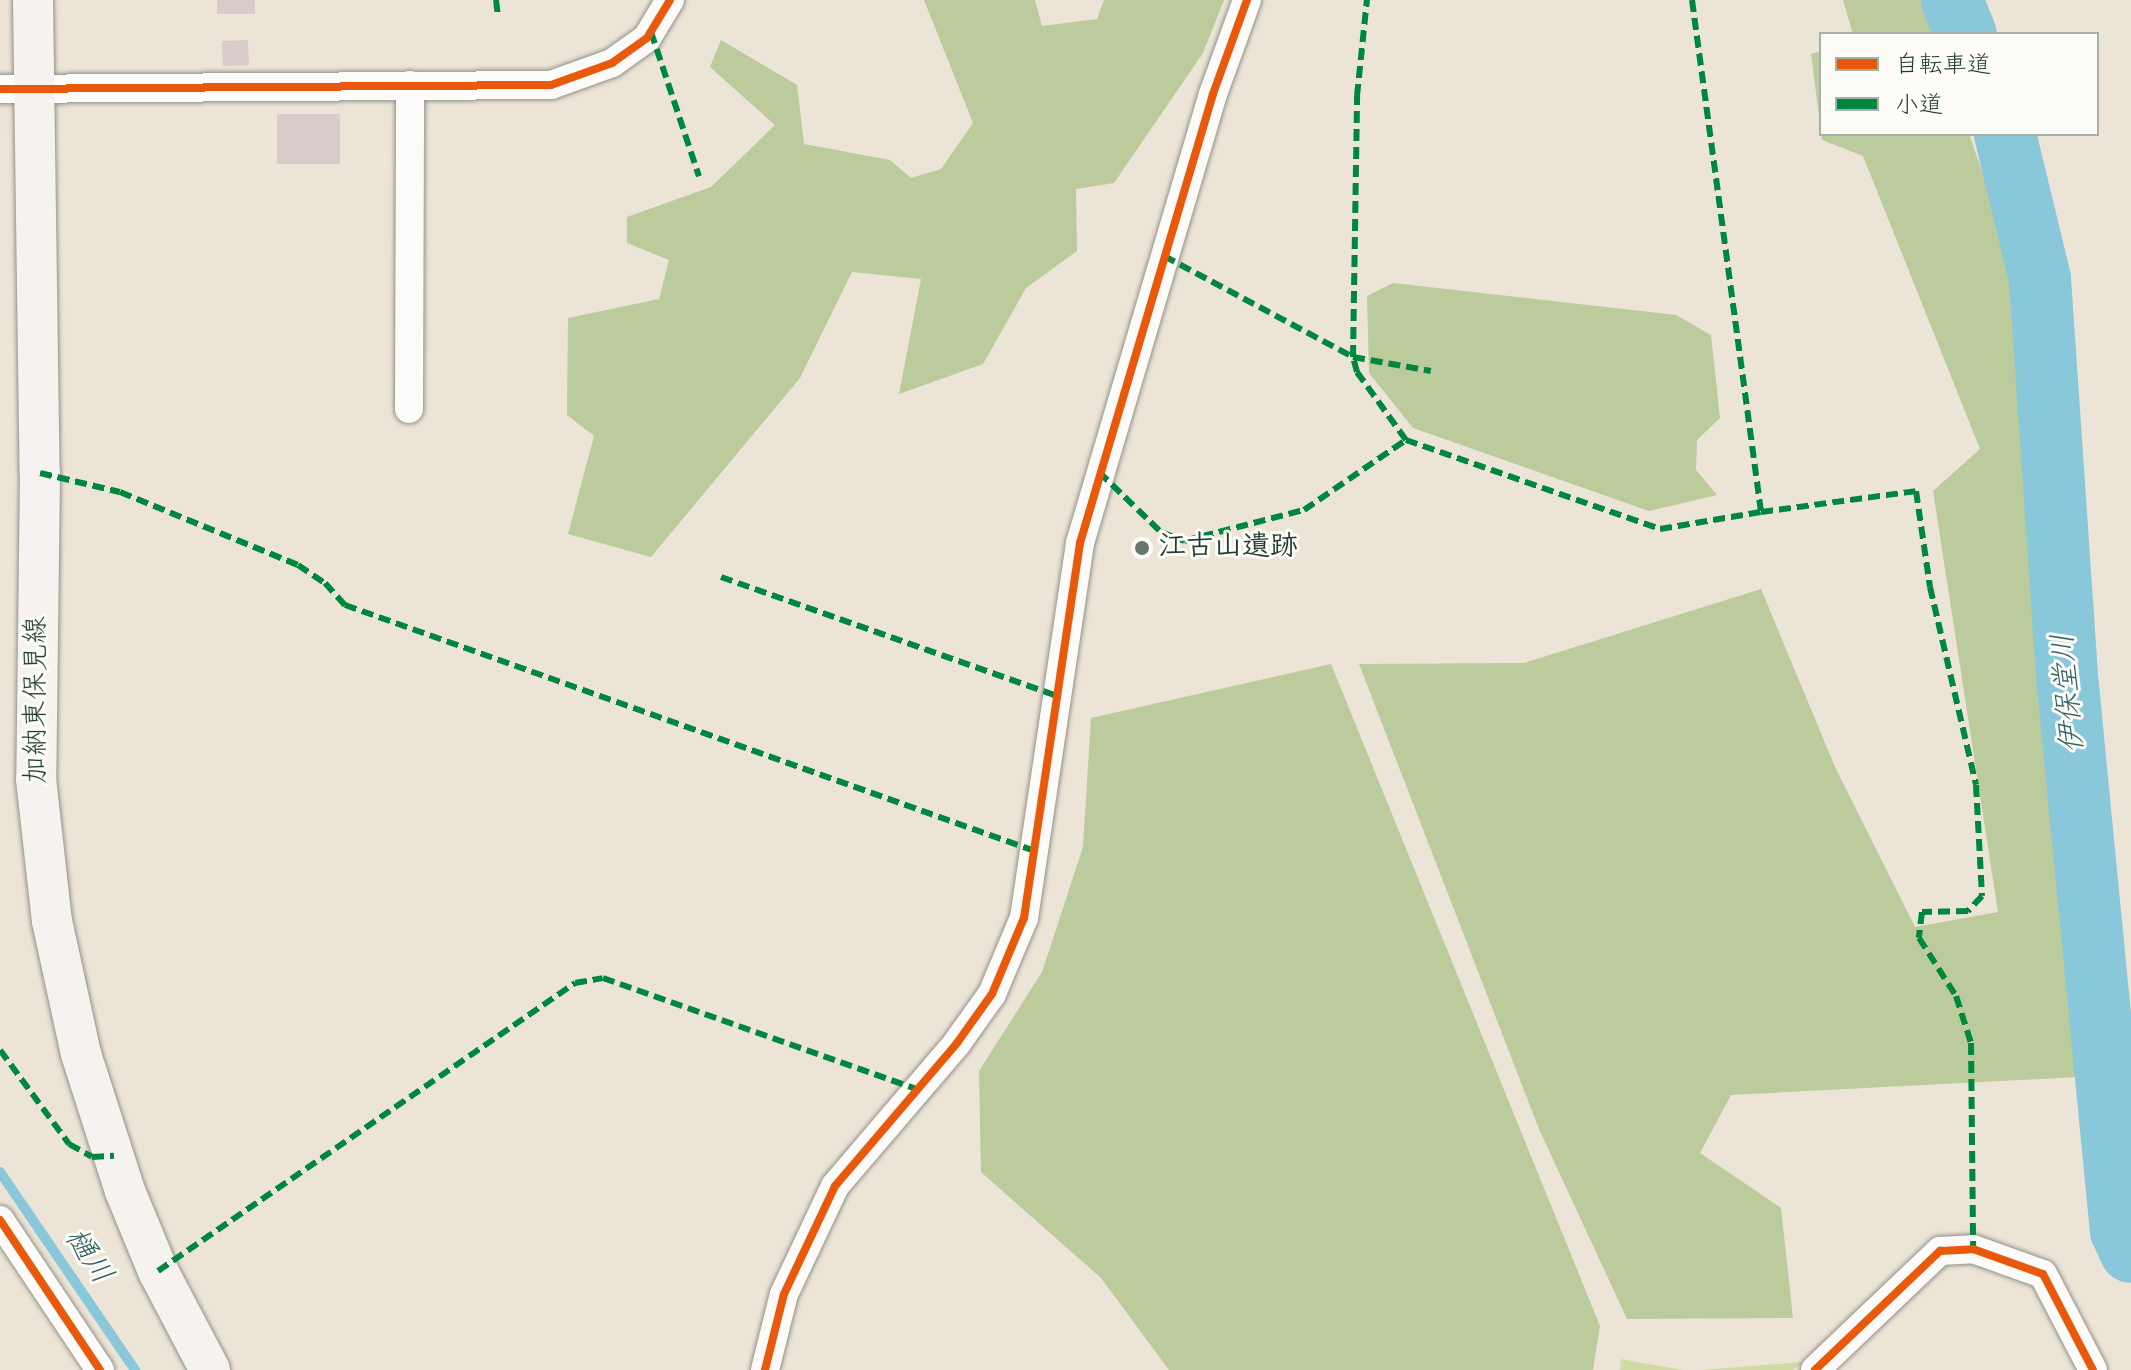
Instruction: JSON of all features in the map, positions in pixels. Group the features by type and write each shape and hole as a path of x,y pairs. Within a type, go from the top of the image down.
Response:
{"main road":[{"name":"加納東保見線","path":"33,0 18,89 36,779 52,921 81,1054 125,1191 158,1271 210,1370"}],"street":[{"path":"18,89 551,85 612,63 647,38 670,0"},
{"path":"765,1370 784,1294 835,1186 922,1091 992,994 1024,918 1080,543 1213,94 1247,0"},
{"path":"409,409 410,85"},
{"path":"0,1220 100,1370"},
{"path":"1815,1370 1940,1251 1973,1249 2043,1274 2086,1368"}],"green space":[{"path":"924,0 1035,0 1042,26 1097,19 1104,0 1224,0 1203,53 1114,183 1076,189 1077,251 1026,288 983,364 899,394 921,279 852,272 800,378 651,557 568,534 594,436 567,415 568,318 659,299 669,260 627,243 627,217 711,187 775,125 710,67 721,40 797,85 804,144 890,160 911,178 941,169 973,123"},
{"path":"1843,0 1923,0 1934,32 1852,32"},
{"path":"1819,52 1819,116 1811,54"},
{"path":"1821,136 1970,136 2018,275 2098,1076 1731,1095 1700,1153 1781,1208 1793,1318 1627,1319 1539,1129 1359,664 1524,663 1761,589 1835,767 1915,927 1998,912 1933,491 1980,449 1863,156 1822,140"},
{"path":"1393,283 1676,315 1711,335 1720,418 1697,440 1696,470 1717,495 1649,511 1413,428 1369,373 1367,296"},
{"path":"1331,664 1600,1326 1593,1370 1169,1370 1101,1278 981,1172 979,1071 1042,972 1083,847 1091,718"},
{"path":"1621,1359 1683,1370 1620,1370"},
{"path":"1802,1362 1793,1370 1702,1370"}],"building":[{"path":"217,0 255,0 255,14 217,14"},
{"path":"248,40 249,65 223,66 222,41"},
{"path":"277,114 340,114 340,164 277,164"}],"waterway":[{"name":"伊保堂川","path":"1952,0 1965,32"},
{"name":"伊保堂川","path":"2005,136 2040,279 2068,686 2121,1231 2131,1252"},
{"name":"樋川","path":"0,1172 135,1370"}],"marked path":[{"path":"496,0 498,16"},
{"path":"1099,472 1161,532 1184,541 1304,510 1406,440 1357,372 1353,357 1357,96 1367,0"},
{"path":"1692,0 1761,512 1916,491 1930,587 1976,785 1982,896 1968,911 1922,912 1919,938 1956,996 1971,1043 1973,1249"},
{"path":"651,32 699,176"},
{"path":"1164,256 1353,357 1431,371"},
{"path":"1406,440 1660,529 1761,512"},
{"path":"40,473 120,492 298,565 325,583 345,605 1032,850"},
{"path":"721,577 1060,697"},
{"path":"158,1271 575,983 603,978 922,1091"},
{"path":"0,1050 69,1144 92,1157 114,1156"}],"cycle path":[{"path":"0,89 551,85 612,63 647,38 670,0"},
{"path":"765,1370 784,1294 835,1186 957,1043 992,994 1024,918 1080,543 1213,94 1247,0"},
{"path":"0,1220 100,1370"},
{"path":"1815,1370 1940,1251 1973,1249 2043,1274 2093,1370"}],"place":[{"name":"江古山遺跡","path":"1142,548"}]}
